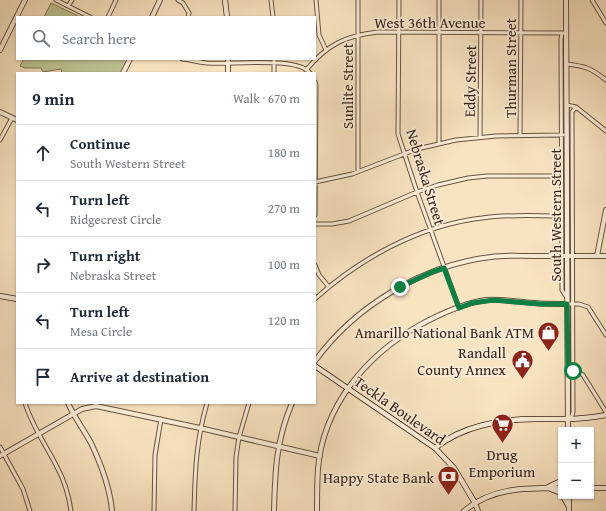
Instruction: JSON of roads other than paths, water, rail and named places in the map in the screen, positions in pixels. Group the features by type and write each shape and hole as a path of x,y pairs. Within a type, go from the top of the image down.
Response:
{"main road":[{"path":"225,0 227,16"},
{"name":"South Western Street","path":"566,0 564,33 567,105 564,135 567,256 568,427"},
{"path":"228,61 228,72"},
{"path":"0,296 16,299"},
{"name":"Teckla Boulevard","path":"316,367 435,448 454,468 475,503"},
{"path":"435,448 461,433 495,423 517,419 569,419 606,415"},
{"path":"547,488 558,482"},
{"path":"464,511 488,496 507,490 518,488 558,488"},
{"path":"547,488 558,492"},
{"path":"594,488 606,488"},
{"path":"564,499 569,509"},
{"path":"569,509 572,499"}],"street":[{"path":"17,16 25,0"},
{"path":"56,0 88,16"},
{"path":"68,6 72,0"},
{"path":"108,16 116,0"},
{"path":"152,16 160,0"},
{"path":"178,0 183,3 189,13 188,16"},
{"path":"271,0 273,16"},
{"path":"316,0 319,35 326,50"},
{"name":"Sunlite Street","path":"358,0 358,171"},
{"name":"Nebraska Street","path":"399,0 398,134 430,230 459,308"},
{"path":"439,0 439,144"},
{"name":"Eddy Street","path":"480,138 481,0"},
{"name":"Thurman Street","path":"520,136 521,0"},
{"path":"592,0 606,23"},
{"path":"0,50 16,18"},
{"name":"West 36th Avenue","path":"316,57 336,43 358,35 378,32 564,33"},
{"path":"564,33 561,39 564,135 561,176 561,216 562,290 567,298"},
{"path":"124,72 130,60"},
{"path":"193,60 208,63 228,61 274,61 300,66 309,72"},
{"name":"West 36th Avenue","path":"306,70 314,60"},
{"path":"274,61 274,72"},
{"path":"566,64 590,68 606,80"},
{"path":"316,84 316,182 358,171 417,149 456,140 496,136 564,135"},
{"path":"567,105 576,107 606,131"},
{"path":"569,419 573,412 572,112 576,107"},
{"path":"0,112 16,120"},
{"path":"0,140 12,118"},
{"path":"316,224 332,224 349,221 417,192 468,178 487,176 561,176"},
{"path":"598,256 606,210"},
{"path":"316,298 349,272 375,256 401,242 430,230 457,222 484,217 561,216"},
{"path":"316,360 338,333 353,319 400,287 432,272 463,262 492,256 605,257"},
{"path":"316,268 319,275 329,287"},
{"path":"317,511 318,468 324,438 332,416 348,388 368,363 394,341 423,323 472,303 494,300 540,304 573,304 588,307 606,335"},
{"path":"568,371 583,374 606,412"},
{"path":"25,404 32,422 61,475 67,492 71,511"},
{"path":"69,404 90,443 102,469 112,511"},
{"path":"194,511 195,471 200,428 207,404"},
{"path":"235,511 236,457 239,437 249,404"},
{"path":"274,511 275,469 285,420 292,404"},
{"path":"2,455 82,409 96,406 161,419 320,456"},
{"path":"154,511 155,455 161,419"},
{"path":"0,446 2,455 23,489 30,511"},
{"path":"475,503 478,511"}],"place":[{"name":"Amarillo National Bank ATM","path":"549,352"},
{"name":"Randall County Annex","path":"522,380"},
{"name":"Drug Emporium","path":"502,444"},
{"name":"Happy State Bank","path":"449,496"}]}
